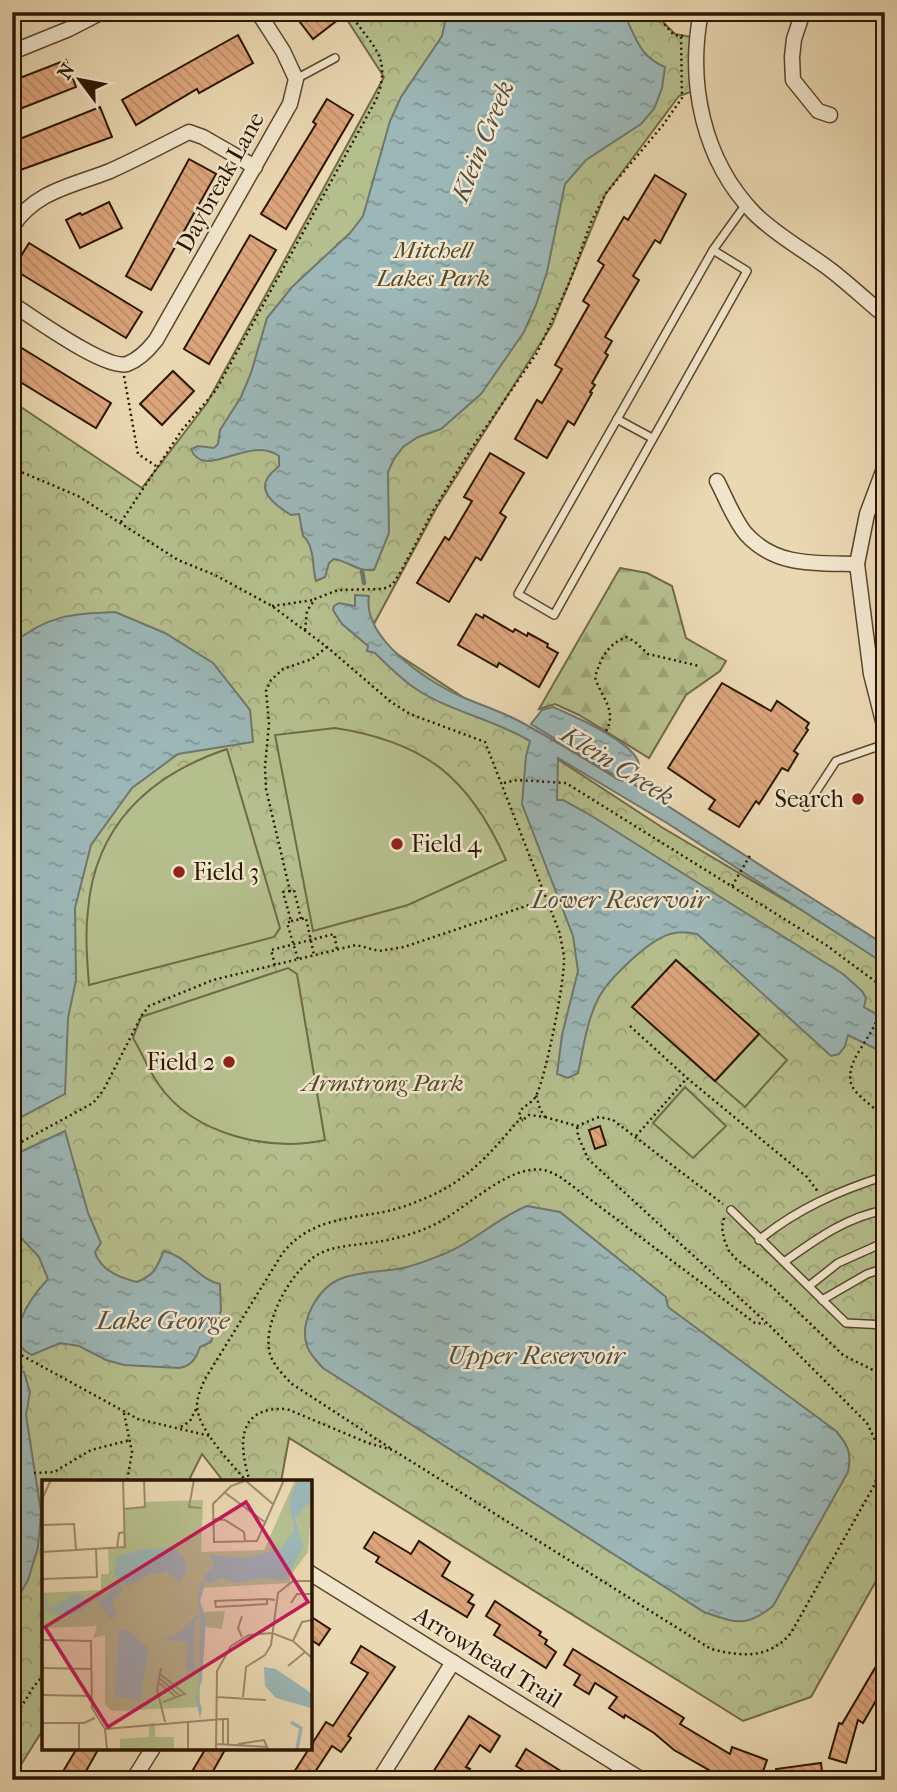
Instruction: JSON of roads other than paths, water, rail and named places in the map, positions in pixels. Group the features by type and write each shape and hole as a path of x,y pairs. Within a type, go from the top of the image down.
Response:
{"street":[{"path":"12,52 60,33 102,12"},
{"path":"258,12 283,51 296,79"},
{"path":"701,12 695,54 699,110 716,156 734,187 773,230 841,278 885,316"},
{"path":"803,12 794,39 793,80 818,111 830,116"},
{"name":"Daybreak Lane","path":"12,304 95,356 122,364 148,349 156,340 290,104 296,79"},
{"path":"12,227 22,212 40,198 120,166 189,132 203,136 255,167"},
{"path":"885,466 867,514 857,564 871,674 885,729"},
{"path":"717,481 745,532 777,557 792,561 857,564"},
{"name":"Arrowhead Trail","path":"312,1574 453,1662 626,1776 642,1780"},
{"path":"379,1780 453,1662"},
{"path":"133,1780 152,1750"}],"lane":[{"path":"296,79 335,58"},
{"path":"713,250 747,271 554,615 518,594 713,250 747,204"},
{"path":"617,419 652,438"},
{"path":"806,807 836,761 885,744"},
{"path":"759,1240 792,1216 823,1199 885,1176"},
{"path":"731,1210 846,1323 885,1325"},
{"path":"784,1262 827,1232 885,1210"},
{"path":"809,1286 838,1263 885,1242"},
{"path":"822,1300 867,1274 885,1268"}],"water":[{"name":"Mitchell Lakes Park","path":"447,12 623,12 643,51 665,67 662,88 654,109 641,124 586,160 565,184 547,272 536,305 524,332 481,394 441,429 418,437 403,447 394,459 388,472 389,533 374,570 363,570 334,559 329,563 325,577 316,581 310,545 303,536 299,514 291,515 282,509 266,490 268,477 279,466 279,456 254,450 206,461 197,458 191,449 198,446 214,448 218,444 220,430 241,397 251,373 267,318 292,287 350,233 363,216 390,121 401,97 442,36"},
{"name":"Lower Reservoir","path":"355,595 369,596 369,611 375,627 385,641 413,668 429,679 458,695 517,720 624,781 531,724 542,710 553,707 599,729 631,751 637,759 639,770 635,785 885,945 885,964 667,823 558,758 557,800 563,800 587,813 843,974 862,991 866,998 864,1007 885,1019 885,1032 876,1049 848,1035 839,1054 831,1056 697,934 680,932 651,944 611,981 598,999 591,1016 578,1073 568,1078 557,1074 562,1035 578,971 573,936 522,804 530,741 429,697 405,681 375,653 367,651 368,646 342,624 333,610 339,603 355,606"},
{"path":"115,612 165,633 213,663 250,710 253,742 178,754 132,788 91,845 75,908 76,980 68,1018 65,1094 12,1122 12,644 37,627 60,618"},
{"name":"Lake George","path":"65,1131 88,1213 101,1243 95,1252 101,1264 118,1275 137,1282 152,1273 164,1251 220,1284 221,1310 211,1342 200,1347 187,1366 179,1368 124,1365 106,1360 79,1346 60,1343 32,1355 18,1340 21,1319 33,1297 48,1279 39,1257 12,1228 12,1156"},
{"name":"Upper Reservoir","path":"527,1206 560,1212 666,1297 668,1307 836,1431 846,1445 850,1460 848,1472 773,1606 764,1613 748,1620 733,1621 704,1612 323,1368 310,1352 305,1337 308,1317 317,1298 332,1284 355,1274 408,1267 444,1254"},
{"path":"12,1370 24,1372 30,1392 26,1415 41,1512 38,1547 28,1580 12,1608"}],"waterway":[{"path":"362,571 364,583"},
{"path":"19,1371 21,1367"}],"place":[{"name":"Search","path":"858,799"},
{"name":"Field 4","path":"397,844"},
{"name":"Field 3","path":"179,872"},
{"name":"Field 2","path":"229,1062"}],"water label":[{"name":"Klein Creek","path":"482,141"},
{"name":"Klein Creek","path":"618,765"}],"park label":[{"name":"Armstrong Park","path":"383,1083"}]}
